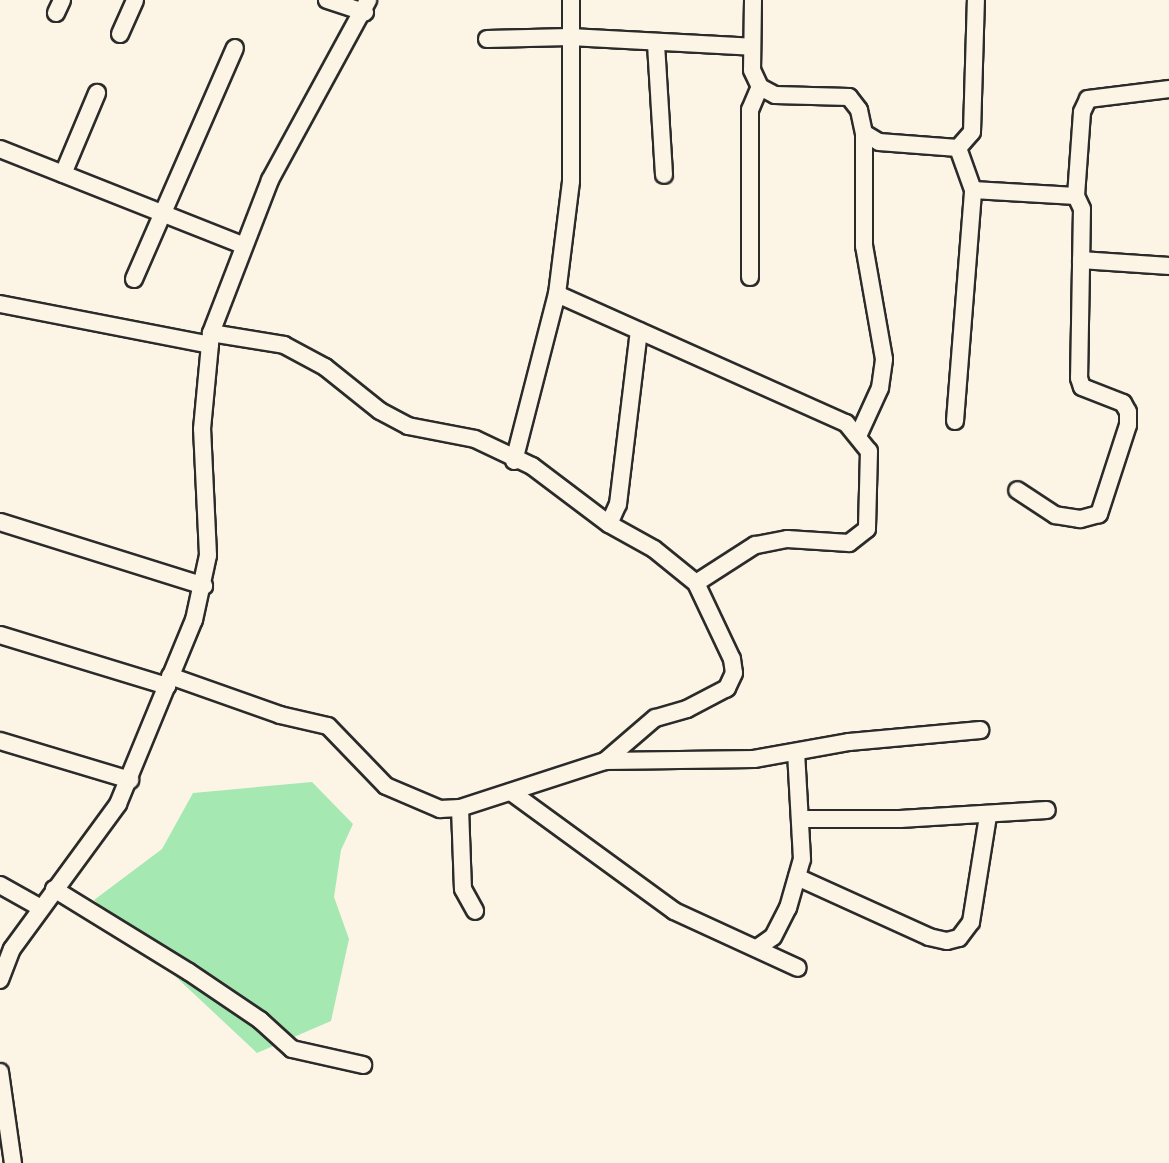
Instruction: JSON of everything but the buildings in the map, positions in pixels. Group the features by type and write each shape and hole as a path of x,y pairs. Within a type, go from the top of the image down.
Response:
{"street":[{"path":"121,34 135,0"},
{"path":"0,980 12,949 54,889 101,833 130,780 204,586 208,555 202,429 210,339 243,245 270,180 366,6 327,0"},
{"path":"514,461 557,294 571,181 571,0"},
{"path":"753,0 752,69 760,87 775,95 849,97 859,110 864,133 864,246 884,359 880,388 859,434"},
{"path":"958,148 972,132 976,0"},
{"path":"487,39 570,37 656,44 752,47"},
{"path":"656,44 664,175"},
{"path":"134,279 160,212 235,48"},
{"path":"750,277 750,110 760,87"},
{"path":"1017,490 1055,514 1093,519 1099,514 1128,425 1123,403 1082,387 1079,378 1082,209 1076,196 1082,112 1088,99 1169,89"},
{"path":"63,174 97,93"},
{"path":"864,133 878,142 958,148"},
{"path":"955,421 973,190 958,148"},
{"path":"0,149 243,245"},
{"path":"973,190 1076,196"},
{"path":"1081,260 1169,266"},
{"path":"557,294 846,423 859,434 869,451 867,529 849,543 787,539 755,545 696,583"},
{"path":"0,304 210,339 284,345 324,367 380,411 408,426 475,439 514,461 533,466 609,524 654,548 696,583 732,659 734,673 727,688 687,709 655,718 605,761"},
{"path":"609,524 618,504 639,331"},
{"path":"0,522 204,586"},
{"path":"0,635 280,715 328,726 386,786 440,809 460,808 605,761 754,759 980,730"},
{"path":"0,741 130,780"},
{"path":"757,948 773,937 802,859 796,752"},
{"path":"511,792 674,911 798,968"},
{"path":"460,808 463,889 475,911"},
{"path":"801,819 988,816 1047,810"},
{"path":"797,877 929,937 947,941 959,938 971,922 988,816"},
{"path":"0,885 41,908"},
{"path":"54,889 189,972 260,1020 292,1049 363,1065"},
{"path":"0,1072 13,1163"}],"green space":[{"path":"312,782 353,824 341,850 334,897 349,939 331,1021 257,1053 94,900 162,849 193,793"}]}
